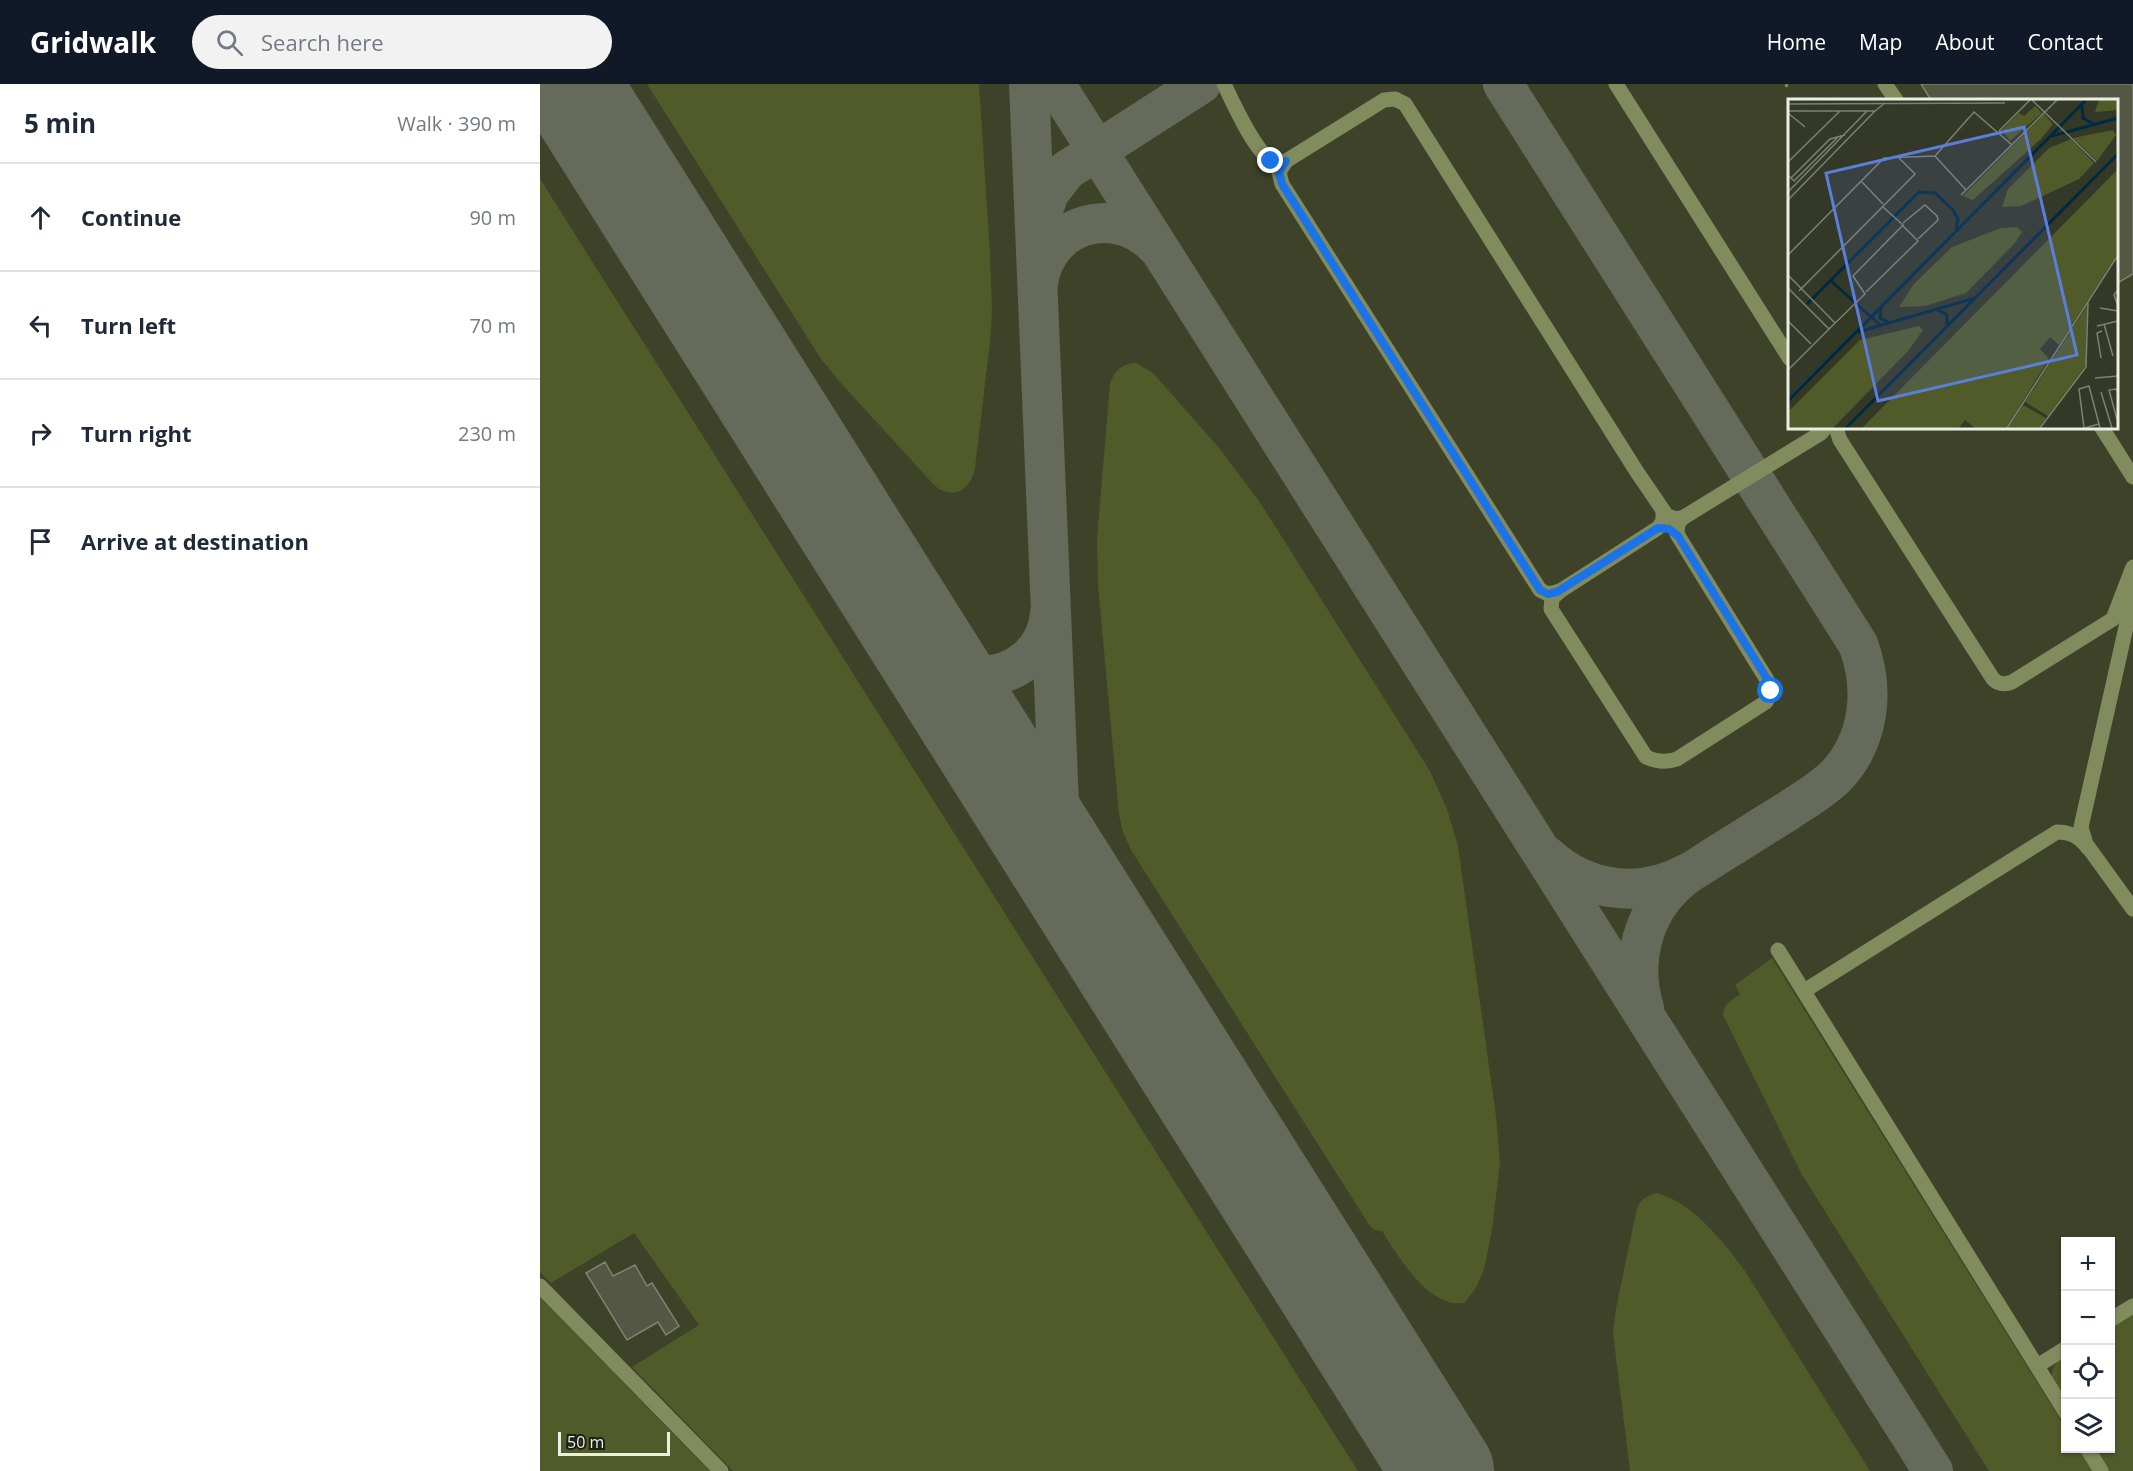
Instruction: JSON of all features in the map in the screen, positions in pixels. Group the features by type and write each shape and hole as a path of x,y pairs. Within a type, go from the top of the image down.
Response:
{"lane":[{"path":"1224,84 1245,126 1266,158 1277,162 1286,161 1384,100 1395,99 1405,104 1663,513 1674,519 1684,517"},
{"path":"1616,84 1788,356"},
{"path":"1885,84 1895,99"},
{"path":"1286,161 1279,172 1282,184 1460,465 1540,590 1548,594 1560,591"},
{"path":"2103,429 2133,477"},
{"path":"1678,536 1677,525 1684,517 1823,430 1838,434 1992,679 2007,684 2113,620 2133,567"},
{"path":"1658,528 1669,529 1678,536 1769,682 1771,691 1766,702 1677,759 1659,762 1646,757 1551,609 1550,603 1560,591 1658,528 1663,521 1663,513"},
{"path":"2088,848 2082,833 2081,822 2133,596"},
{"path":"1804,991 2057,832 2073,834 2082,840 2133,909"},
{"path":"1778,950 2061,1405"},
{"path":"540,1286 721,1471"},
{"path":"2115,1317 2133,1306"},
{"path":"2037,1366 2061,1351"},
{"path":"2090,1453 2101,1471"}],"shaded area":[{"path":"540,84 2133,84 2133,1471 540,1471"}],"green space":[{"path":"647,84 979,84 992,312 975,468 970,482 965,487 955,492 948,492 935,486 821,359"},
{"path":"540,179 1358,1471 733,1471 632,1367 699,1325 634,1233 551,1283 540,1272"},
{"path":"1136,363 1153,373 1220,449 1259,501 1430,771 1447,809 1458,846 1496,1116 1500,1163 1492,1230 1484,1269 1476,1288 1464,1303 1438,1298 1427,1289 1406,1267 1382,1231 1374,1230 1370,1226 1131,850 1123,832 1119,815 1098,585 1097,538 1110,383 1119,368"},
{"path":"1772,958 2061,1421 2061,1453 2082,1453 2093,1471 1989,1471 1802,1175 1723,1015 1726,1005 1740,994 1735,985"},
{"path":"1656,1193 1682,1205 1694,1214 1706,1224 1737,1260 1870,1471 1630,1471 1613,1333 1637,1208 1645,1198"},
{"path":"540,1297 688,1449 710,1471 540,1471"},
{"path":"2133,1313 2133,1471 2106,1471 2095,1453 2115,1453 2115,1324"},
{"path":"2061,1359 2061,1398 2052,1379"}],"building":[{"path":"1921,84 2133,84 2133,274 2118,283 2118,99 1930,99"},
{"path":"605,1262 613,1276 635,1265 647,1286 652,1283 679,1326 666,1335 658,1322 627,1340 586,1273"}],"taxiway":[{"path":"1029,84 1061,853 1073,884"},
{"path":"1055,84 1933,1471"},
{"path":"1038,225 1049,193 1067,170 1201,84"},
{"path":"1503,84 1858,644 1867,679 1866,713 1862,730 1856,747 1836,776 1807,799 1688,874 1667,893 1656,907 1642,939 1639,956 1638,973 1644,1008"},
{"path":"1038,283 1044,262 1055,245 1069,233 1086,226 1104,223 1122,225 1140,233 1157,247"},
{"path":"927,652 938,664 957,673 975,676 1003,673 1015,668 1035,651 1047,628 1050,614"},
{"path":"1547,856 1579,878 1614,888 1633,889 1652,886 1688,873"}],"runway":[{"path":"569,84 1443,1471"}],"route":[{"path":"1271,161 1280,163 1286,161 1279,172 1282,184 1540,590 1548,594 1560,591 1658,528 1669,529 1678,536 1769,682 1771,691"}]}
